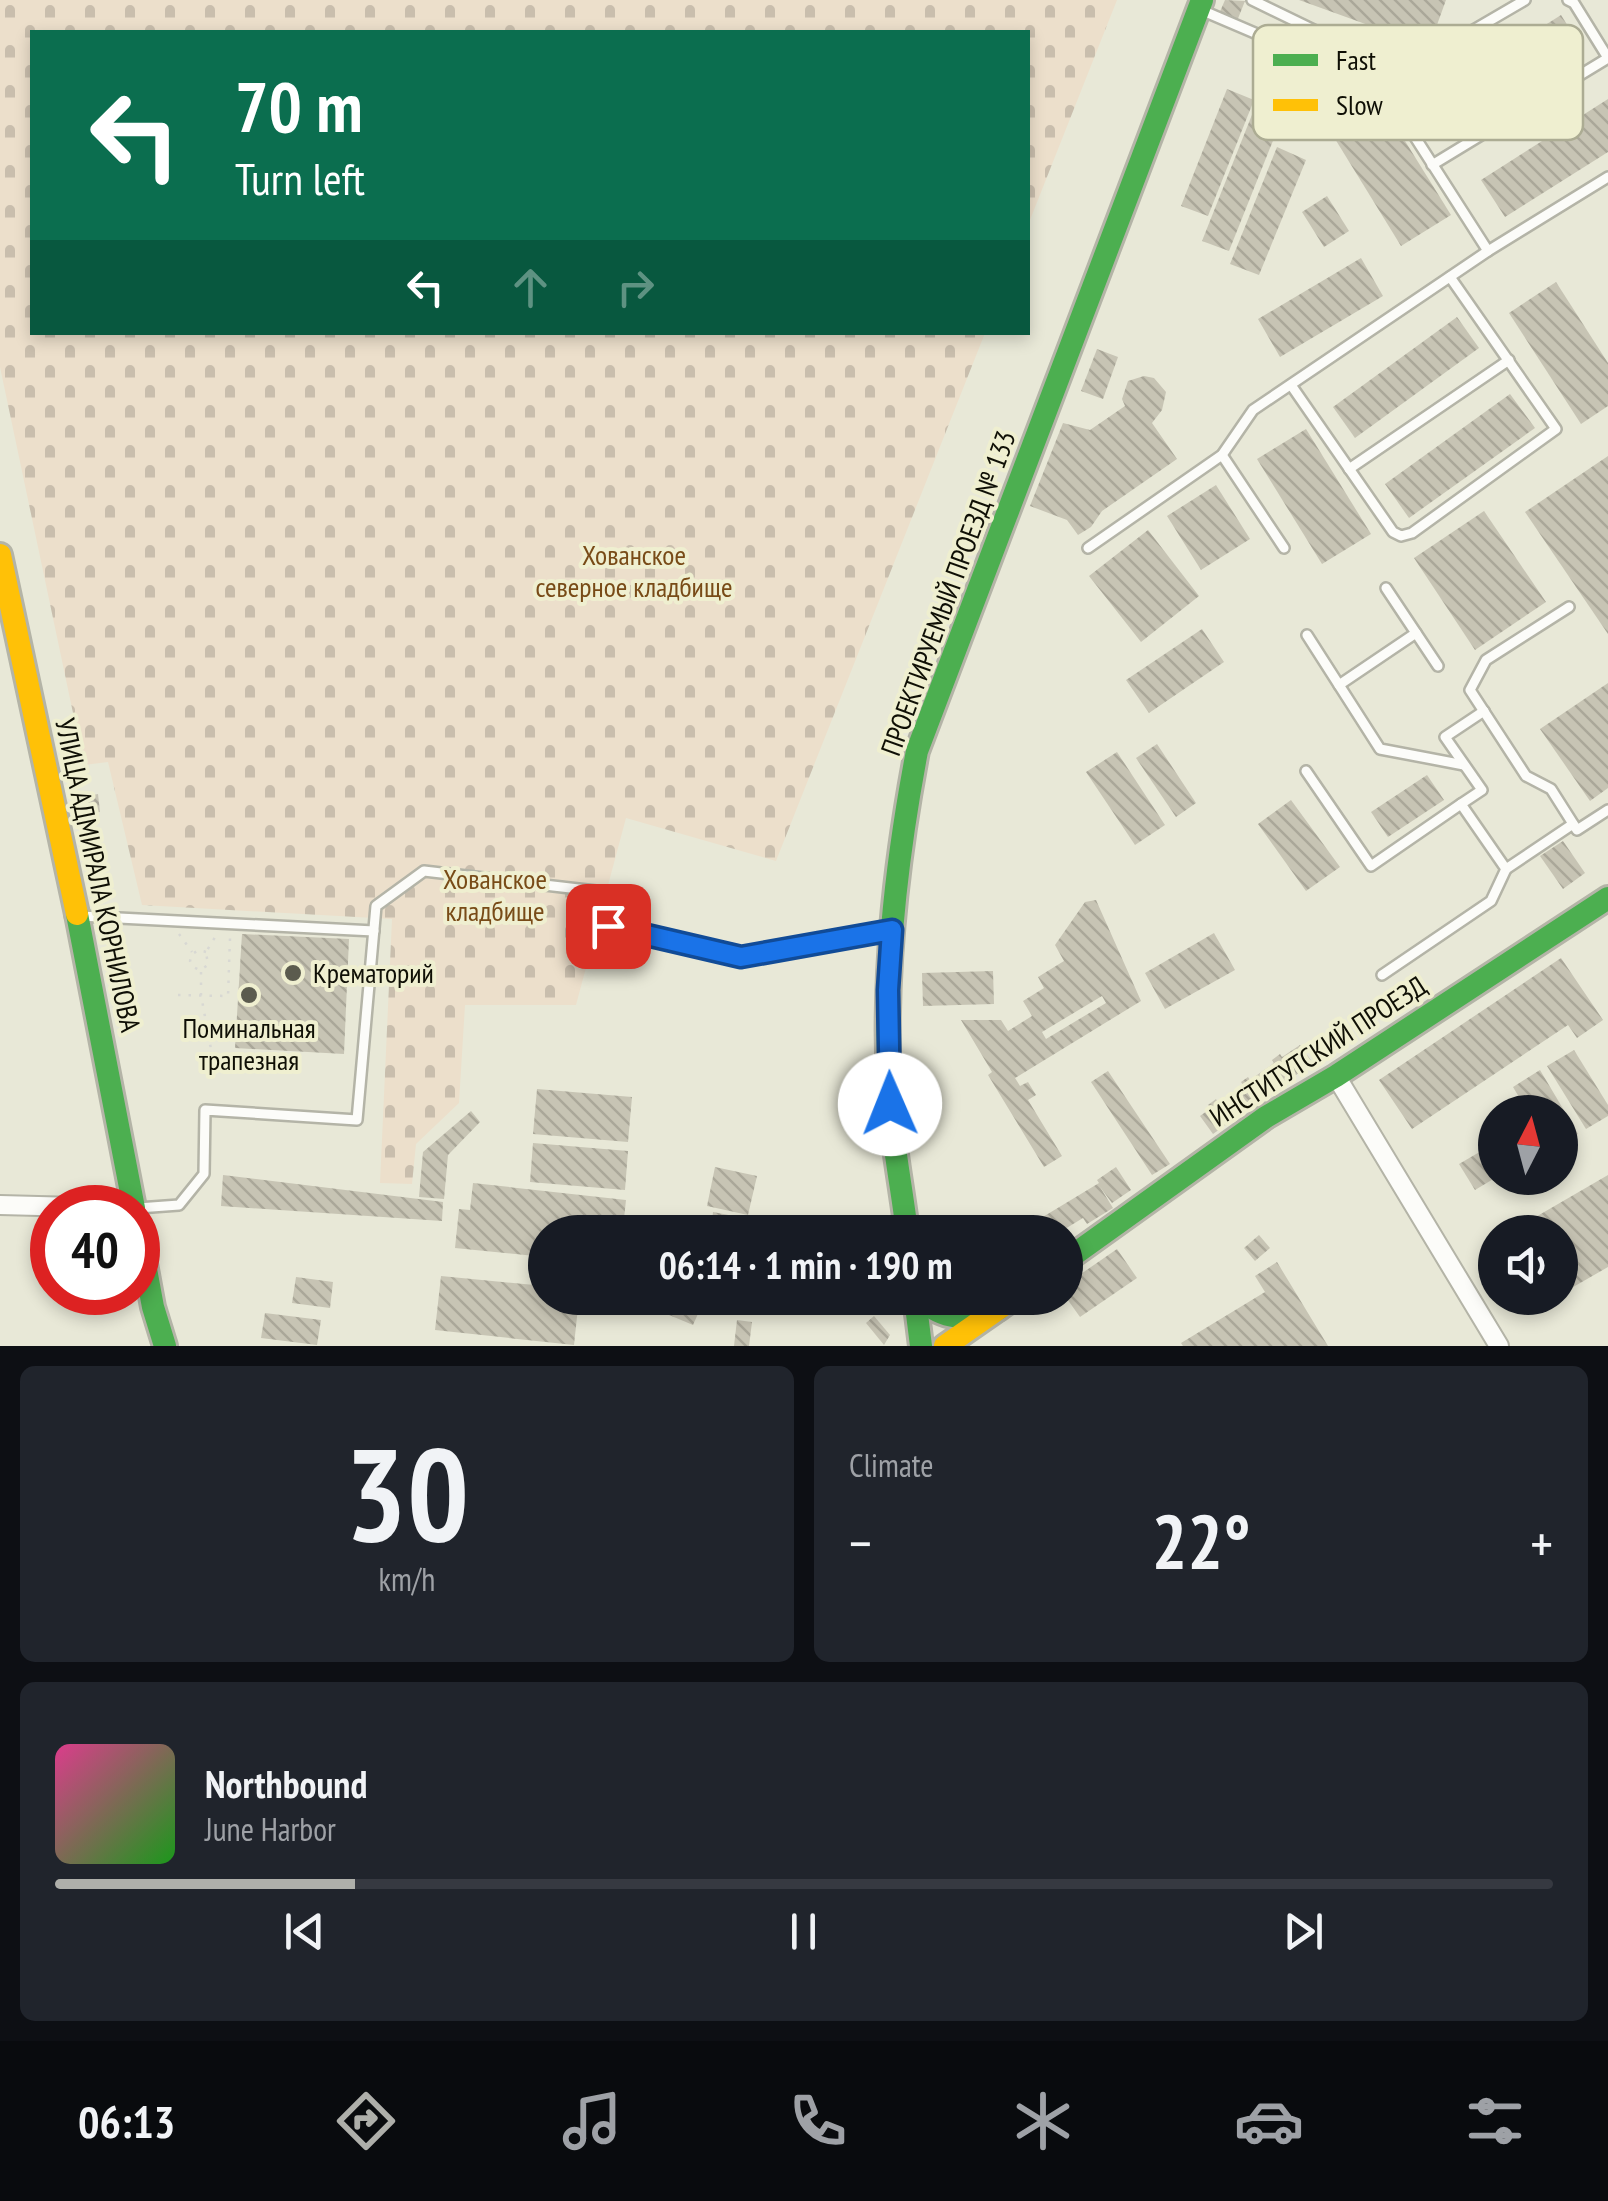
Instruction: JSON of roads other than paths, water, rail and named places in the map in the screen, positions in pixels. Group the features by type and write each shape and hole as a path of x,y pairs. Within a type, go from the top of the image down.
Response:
{"street":[{"name":"ПРОЕКТИРУЕМЫЙ ПРОЕЗД № 133","path":"906,1215 890,1104 888,990 898,846 916,751 1200,4"},
{"name":"УЛИЦА АДМИРАЛА КОРНИЛОВА","path":"0,555 131,1185"},
{"name":"ИНСТИТУТСКИЙ ПРОЕЗД","path":"1083,1249 1266,1117 1336,1076 1608,898"},
{"path":"1336,1076 1498,1346"},
{"path":"0,1204 30,1205"},
{"path":"155,1315 165,1346"},
{"path":"918,1315 921,1346"},
{"path":"941,1315 959,1320 983,1315"},
{"path":"945,1346 989,1315"},
{"path":"978,1346 998,1315"}],"lane":[{"path":"1252,0 1305,25"},
{"path":"1482,25 1525,0"},
{"path":"1568,0 1574,3 1608,58 1583,73"},
{"path":"1200,4 1253,29"},
{"path":"1416,140 1488,251"},
{"path":"1432,166 1474,140"},
{"path":"1088,548 1222,456 1253,410 1488,251 1608,178"},
{"path":"1291,384 1393,532 1401,536 1412,534 1554,432 1555,424 1450,277"},
{"path":"1349,470 1509,360"},
{"path":"1222,456 1284,548"},
{"path":"1386,588 1438,666"},
{"path":"1569,607 1486,660 1470,690 1526,776 1551,789 1577,830 1608,810"},
{"path":"1339,685 1416,633"},
{"path":"1307,635 1380,749 1464,765"},
{"path":"1306,771 1371,866 1482,790 1445,737 1484,711"},
{"path":"1462,804 1506,869"},
{"path":"1382,975 1491,900 1506,869 1573,824"},
{"path":"160,1206 179,1205 204,1174 205,1110 357,1120 376,906 424,871 596,892 608,926 741,957 892,930"},
{"path":"77,916 374,931"}],"place":[{"name":"Крематорий","path":"293,973"},
{"name":"Поминальная трапезная","path":"249,995"}],"park label":[{"name":"Хованское северное кладбище","path":"634,571"},
{"name":"Хованское кладбище","path":"495,895"}]}
